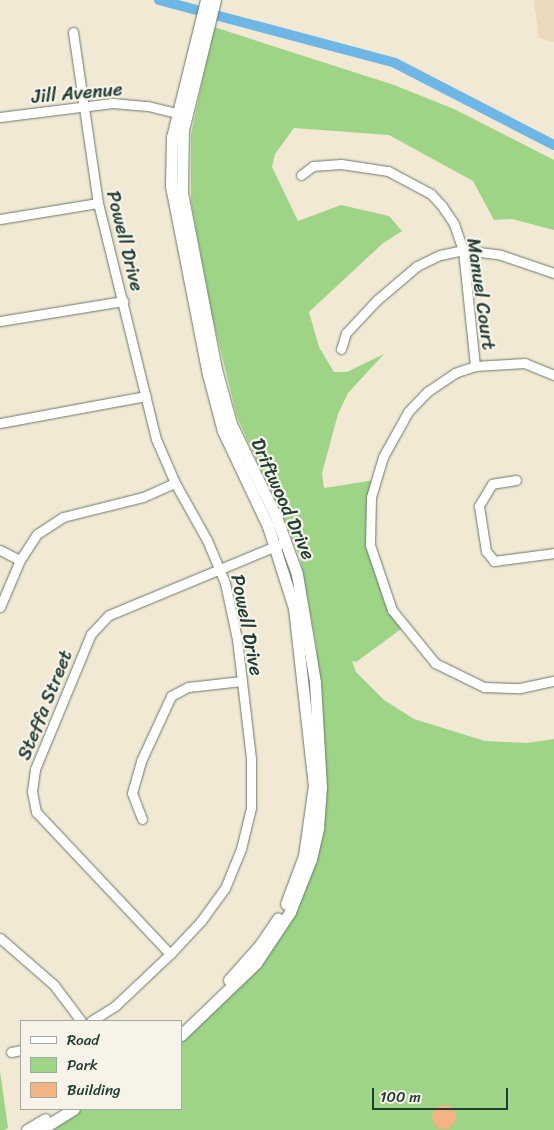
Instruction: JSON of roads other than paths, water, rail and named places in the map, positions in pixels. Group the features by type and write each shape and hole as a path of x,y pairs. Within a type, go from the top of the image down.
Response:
{"street":[{"name":"Driftwood Drive","path":"182,1025 260,945 284,910 304,856 314,785 303,672 294,608 275,547 224,431 208,374 171,186 172,137 182,115 204,24 212,0"},
{"name":"Powell Drive","path":"73,32 98,203 124,301 156,439 175,483 220,568 237,639 251,758 251,808 241,849 225,888 201,921 170,954 116,1006 94,1020"},
{"name":"Jill Avenue","path":"0,117 112,103 148,106 182,115"},
{"name":"Driftwood Drive","path":"182,115 180,164 182,192 216,369 231,424 286,541 303,605 315,682 321,787 318,828 302,886 274,939 235,984 182,1034"},
{"name":"Manuel Court","path":"301,175 313,166 341,164 388,171 431,194 454,224 463,250 475,366"},
{"path":"0,219 98,203"},
{"path":"341,348 346,333 377,300 417,266 440,255 463,250 501,255 554,273"},
{"path":"0,321 124,301"},
{"path":"554,375 525,363 475,366 454,372 428,392 393,435 383,457 371,497 370,545 392,610 435,663 484,687 520,688 554,681"},
{"path":"0,423 146,396"},
{"path":"516,480 492,484 479,506 486,551 494,561 554,553"},
{"path":"0,607 20,560 37,534 63,516 143,497 175,483"},
{"name":"Steffa Street","path":"170,954 36,812 32,791 35,769 91,634 109,615 286,541"},
{"path":"0,550 20,560"},
{"path":"142,819 132,793 141,761 171,696 188,687 242,681"},
{"path":"0,938 54,984 80,1020"},
{"path":"11,1052 20,1050"},
{"path":"27,1130 59,1110"},
{"path":"40,1130 72,1110"}],"waterway":[{"path":"159,0 395,63 554,145"}]}
